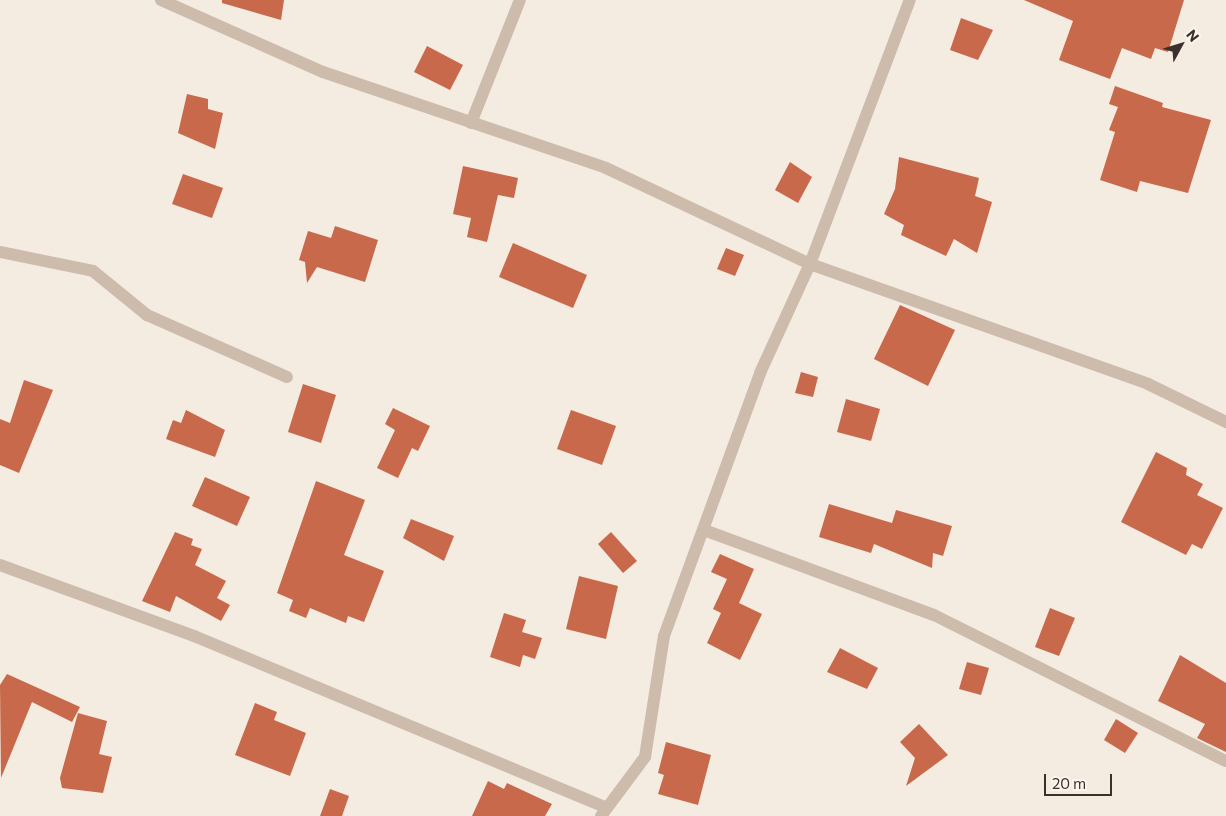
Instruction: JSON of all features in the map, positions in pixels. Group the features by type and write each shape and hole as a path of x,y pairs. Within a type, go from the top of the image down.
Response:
{"street":[{"path":"161,0 323,72 471,124 606,168 810,264 1148,384 1226,422"},
{"path":"471,124 520,0"},
{"path":"0,565 194,636 603,812 644,757 664,636 760,373 810,264 910,0"},
{"path":"0,252 93,271 147,315 287,377"},
{"path":"704,530 934,616 1226,761"}],"building":[{"path":"222,0 284,0 281,20 222,3"},
{"path":"1024,0 1184,0 1168,52 1155,48 1151,59 1122,48 1110,79 1059,60 1073,21"},
{"path":"961,18 993,30 978,60 950,50"},
{"path":"427,46 463,65 450,90 414,72"},
{"path":"1115,86 1163,103 1162,107 1211,120 1188,193 1140,181 1137,192 1100,180 1115,132 1109,130 1118,107 1109,104"},
{"path":"187,94 208,99 208,109 223,113 215,149 178,133"},
{"path":"899,157 979,178 975,196 992,202 977,253 954,239 946,256 901,235 904,225 884,214 895,189"},
{"path":"790,162 812,177 798,203 775,190"},
{"path":"463,166 518,178 514,198 498,195 487,242 467,237 471,218 453,214"},
{"path":"183,174 223,188 212,218 172,204"},
{"path":"335,226 378,240 365,282 317,267 307,283 305,262 299,260 308,231 331,238"},
{"path":"513,243 587,275 573,308 499,277"},
{"path":"726,248 744,255 735,276 717,269"},
{"path":"900,305 955,330 928,386 874,359"},
{"path":"801,372 818,377 813,397 795,393"},
{"path":"24,380 53,390 19,473 0,465 0,419 10,423"},
{"path":"303,384 336,395 321,443 288,432"},
{"path":"846,399 880,409 871,441 837,432"},
{"path":"393,408 430,426 418,451 412,448 398,478 377,468 395,430 385,424"},
{"path":"186,410 225,430 215,457 166,439 173,420 181,423"},
{"path":"571,410 616,426 602,465 557,449"},
{"path":"1156,452 1187,468 1186,475 1203,484 1197,495 1223,508 1202,549 1192,544 1186,555 1121,522"},
{"path":"205,477 250,497 237,526 192,506"},
{"path":"316,481 365,500 344,555 384,571 364,622 348,616 346,623 310,608 306,618 289,611 293,600 277,593"},
{"path":"829,504 892,523 896,510 952,526 943,556 933,553 932,568 874,544 871,553 819,537"},
{"path":"411,519 454,536 444,561 403,538"},
{"path":"175,532 193,539 191,545 202,549 195,565 226,581 217,598 230,605 221,621 176,596 170,612 142,601"},
{"path":"611,532 637,561 623,573 598,544"},
{"path":"720,554 754,569 739,603 762,614 740,660 707,643 721,613 713,609 727,579 711,572"},
{"path":"579,576 618,586 606,639 566,629"},
{"path":"1050,608 1075,618 1059,656 1035,647"},
{"path":"504,613 526,620 522,632 542,638 535,659 523,655 520,667 490,657"},
{"path":"840,648 878,668 867,689 827,672"},
{"path":"1180,655 1226,683 1226,752 1197,738 1205,724 1158,701"},
{"path":"967,662 989,668 981,695 959,689"},
{"path":"7,674 80,707 72,722 32,702 1,778 0,685"},
{"path":"255,703 277,712 274,720 306,733 290,776 235,755"},
{"path":"78,713 107,721 99,754 112,757 103,793 62,788 60,778"},
{"path":"1116,719 1138,733 1125,753 1104,740"},
{"path":"919,724 948,755 906,786 915,758 900,742"},
{"path":"666,742 711,755 698,805 658,794 664,775 658,773"},
{"path":"488,781 504,789 507,783 552,804 545,816 472,816"},
{"path":"330,789 349,796 342,816 320,816"}]}
